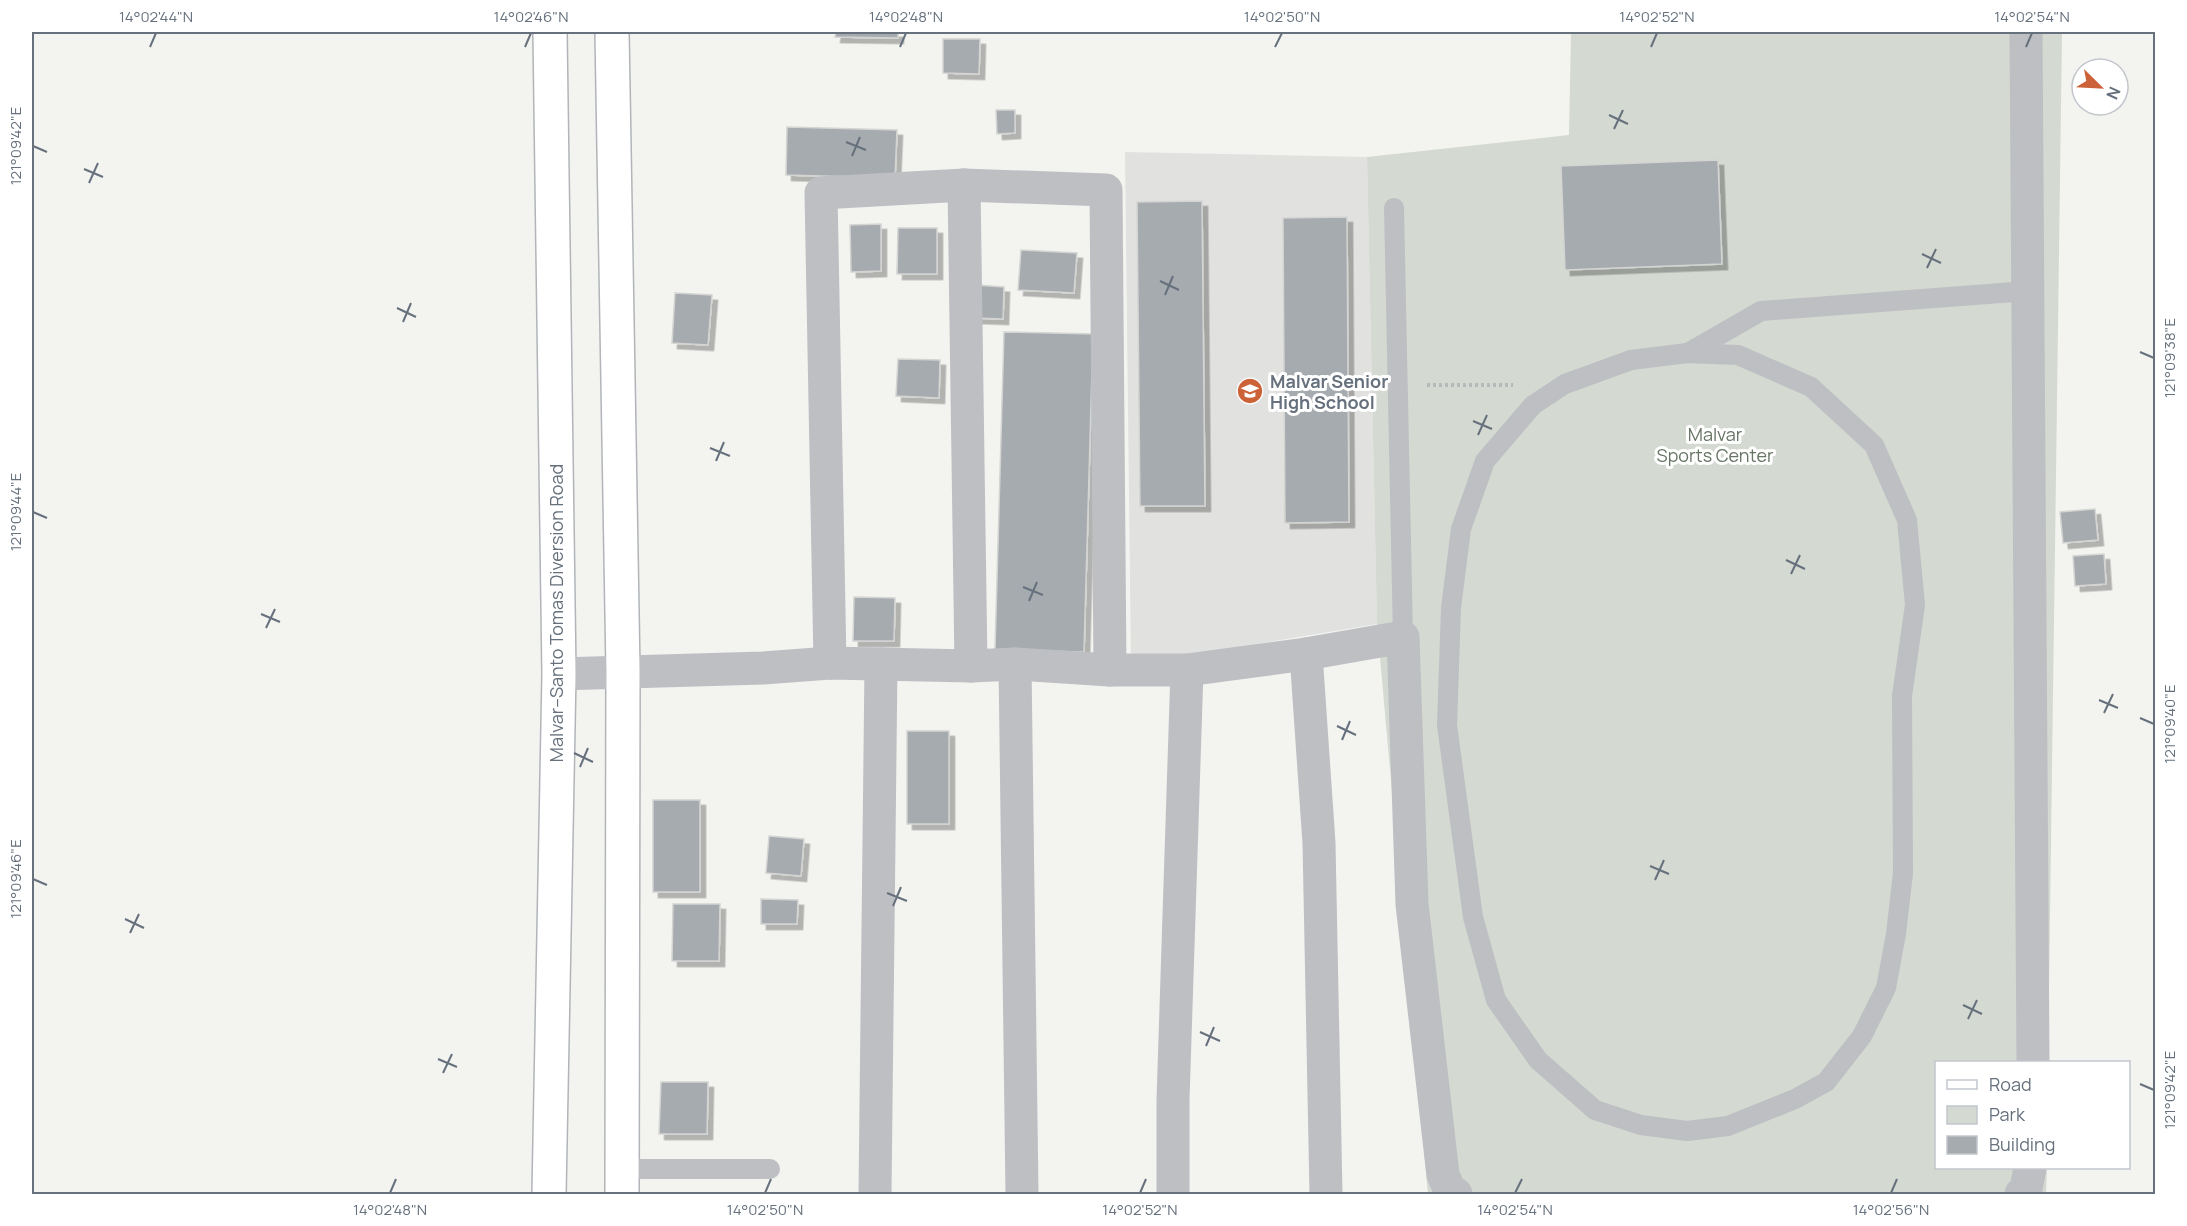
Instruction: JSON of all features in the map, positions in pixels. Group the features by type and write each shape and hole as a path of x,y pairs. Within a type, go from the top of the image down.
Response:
{"street":[{"name":"Malvar–Santo Tomas Diversion Road","path":"549,1194 559,674 550,32"},
{"path":"612,32 622,671 622,1182"},
{"path":"2026,32 2033,1061"},
{"path":"830,663 821,193 964,185 1106,190 1110,670"},
{"path":"964,185 971,666"},
{"path":"559,674 763,668 830,663 971,666 1015,664 1110,670 1187,670 1306,654 1403,637 1412,904 1443,1175 1450,1191 1456,1194"},
{"path":"1306,654 1319,843 1326,1194"},
{"path":"875,1194 881,664"},
{"path":"1015,664 1022,1194"},
{"path":"1173,1194 1174,1088 1187,670"},
{"path":"2021,1194 2026,1189 2030,1169"}],"lane":[{"path":"1394,208 1403,637"},
{"path":"1687,353 1761,311 2028,291"},
{"path":"1687,353 1738,355 1811,387 1874,445 1907,520 1915,605 1902,696 1903,873 1896,934 1886,988 1862,1036 1826,1082 1796,1099 1728,1126 1687,1131 1641,1125 1594,1110 1538,1060 1496,1000 1473,917 1447,725 1451,608 1461,529 1485,461 1533,405 1565,384 1631,360 1687,353"},
{"path":"622,1182 770,1169"}],"path":[{"path":"1398,385 1565,384"}],"shaded area":[{"name":"Malvar Senior High School","path":"1125,152 1367,157 1377,624 1131,665"}],"green space":[{"name":"Malvar Sports Center","path":"1571,32 2062,32 2048,1061 1935,1061 1935,1169 2047,1169 2046,1194 1428,1194 1377,624 1367,157 1569,135"}],"building":[{"path":"836,32 898,32 898,38 835,37"},
{"path":"943,39 980,39 979,74 943,73"},
{"path":"996,110 1015,110 1015,133 997,134"},
{"path":"787,127 897,130 895,178 786,175"},
{"path":"1718,160 1722,264 1565,270 1561,166"},
{"path":"1202,201 1205,506 1140,506 1137,202"},
{"path":"1347,217 1349,522 1285,523 1283,218"},
{"path":"881,224 881,271 851,272 850,225"},
{"path":"898,228 937,228 937,274 897,274"},
{"path":"1021,250 1077,253 1074,293 1018,290"},
{"path":"976,285 1004,287 1003,319 975,318"},
{"path":"675,293 712,295 708,345 672,343"},
{"path":"1004,332 1093,334 1084,652 995,650"},
{"path":"898,359 940,360 939,398 896,396"},
{"path":"2095,509 2098,540 2063,543 2060,512"},
{"path":"2104,554 2106,584 2075,586 2073,556"},
{"path":"854,597 895,598 894,641 853,641"},
{"path":"907,731 949,731 949,824 907,824"},
{"path":"653,800 700,800 700,892 653,892"},
{"path":"769,836 804,839 801,876 766,873"},
{"path":"761,899 798,900 797,924 761,924"},
{"path":"673,904 720,904 719,961 672,961"},
{"path":"661,1082 708,1082 707,1134 659,1134"}],"place":[{"name":"Malvar Senior High School","path":"1250,391"}]}
